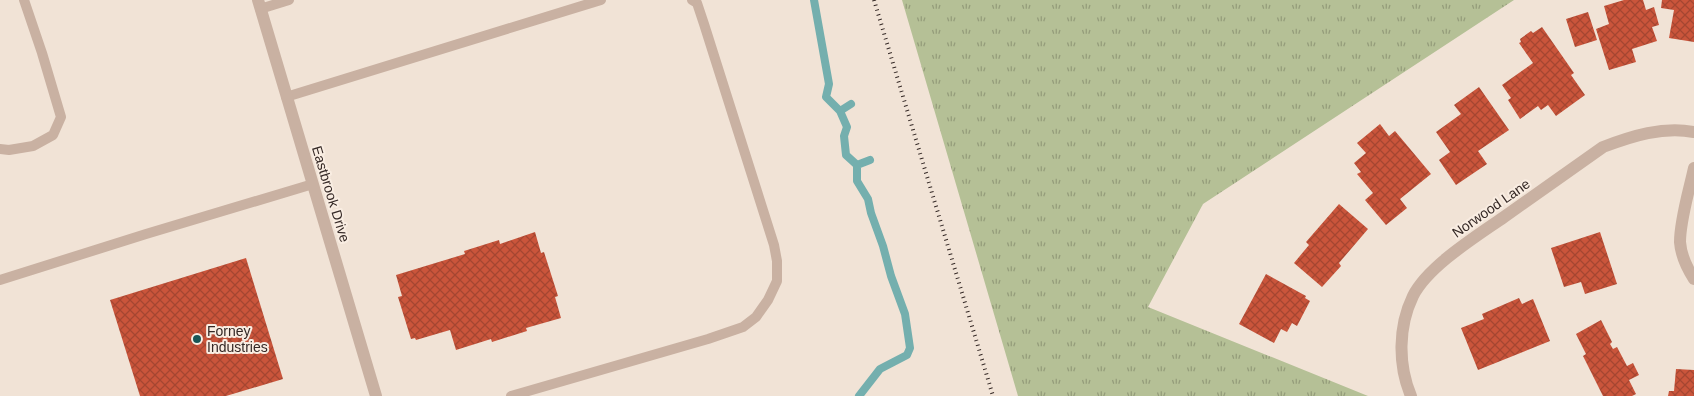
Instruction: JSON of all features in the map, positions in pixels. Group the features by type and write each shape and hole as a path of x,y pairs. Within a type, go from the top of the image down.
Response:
{"street":[{"name":"Eastbrook Drive","path":"259,4 376,396"},
{"name":"Norwood Lane","path":"1411,396 1402,360 1402,337 1408,308 1413,295 1423,282 1451,254 1603,147 1631,137 1654,132 1694,132"},
{"path":"1694,168 1680,243 1685,263 1694,279"}],"lane":[{"path":"0,149 9,150 33,146 53,135 61,116 24,0"},
{"path":"259,4 289,0"},
{"path":"286,97 601,0"},
{"path":"511,396 735,330 756,317 768,300 777,281 777,261 774,245 704,24 696,3 692,0"},
{"path":"0,280 313,184"}],"green space":[{"path":"902,0 1514,0 1203,204 1148,307 1368,396 1018,396"}],"building":[{"path":"1624,0 1643,0 1646,10 1654,7 1659,25 1652,27 1657,41 1632,49 1636,62 1609,70 1596,29 1609,24 1604,6"},
{"path":"1662,0 1694,0 1694,42 1669,38 1674,10 1661,8"},
{"path":"1588,12 1597,40 1575,47 1566,19"},
{"path":"1542,27 1574,73 1571,75 1585,95 1556,116 1548,105 1541,110 1538,106 1520,119 1508,100 1511,98 1502,85 1533,63 1519,43 1521,42 1520,39 1531,31 1533,33"},
{"path":"1479,87 1509,130 1478,151 1487,164 1456,185 1439,160 1450,152 1436,132 1461,114 1454,105"},
{"path":"1380,124 1389,136 1395,131 1431,174 1400,199 1407,208 1386,225 1365,200 1373,193 1357,174 1361,172 1354,163 1366,153 1357,143"},
{"path":"1339,204 1368,229 1339,263 1341,266 1322,287 1294,263 1309,245 1306,242"},
{"path":"535,232 541,253 544,252 558,296 555,297 561,318 526,328 527,331 492,342 491,339 456,350 450,330 416,340 415,338 411,339 398,297 402,296 396,275 465,254 464,251 499,240 500,244"},
{"path":"1600,232 1617,284 1585,294 1581,282 1564,287 1551,248"},
{"name":"Forney Industries","path":"246,258 283,379 226,396 140,396 110,300"},
{"path":"1266,274 1306,296 1305,298 1310,301 1297,326 1292,323 1287,332 1281,329 1274,343 1239,324"},
{"path":"1519,298 1522,304 1533,299 1550,341 1478,370 1461,328 1484,319 1482,314"},
{"path":"1601,320 1612,342 1610,344 1613,349 1617,347 1627,366 1633,363 1639,375 1629,380 1636,394 1632,396 1603,396 1583,356 1586,354 1576,334"},
{"path":"1676,369 1694,370 1694,396 1668,396 1669,391 1674,391"}],"waterway":[{"path":"814,0 829,84 826,97 840,111 847,127 844,136 846,155 857,165 857,181 868,199 891,276 905,314 910,348 907,355 880,369 859,396"},
{"path":"840,111 851,104"},
{"path":"857,165 870,160"}],"railway":[{"path":"874,0 993,396"}],"place":[{"name":"Forney Industries","path":"197,339"}]}
